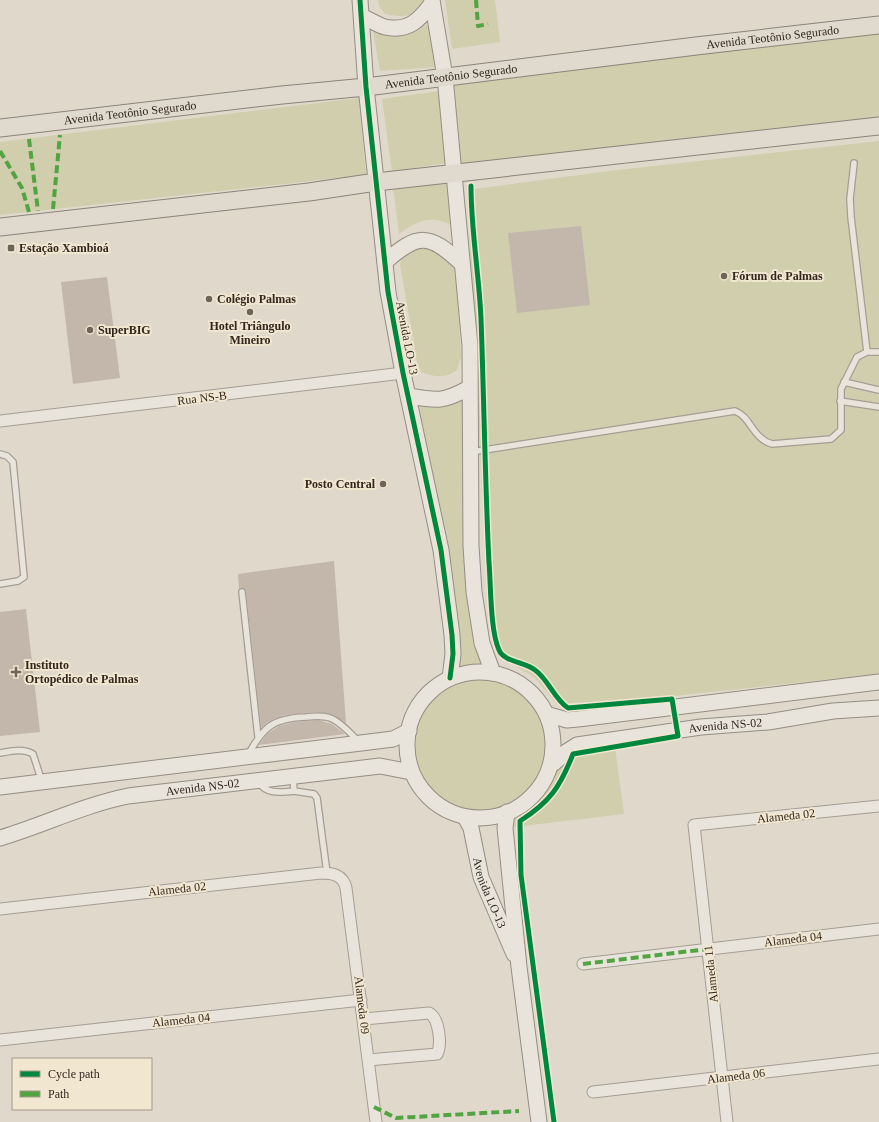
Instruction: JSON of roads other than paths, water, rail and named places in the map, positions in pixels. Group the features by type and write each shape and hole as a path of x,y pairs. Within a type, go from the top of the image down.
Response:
{"main road":[{"name":"Avenida Teotônio Segurado","path":"0,128 282,95 366,87 879,25"},
{"path":"0,227 309,192 376,182 879,126"}],"street":[{"name":"Avenida LO-13","path":"360,0 366,87 388,292 403,373 442,550 452,635 453,654 450,678"},
{"path":"362,17 386,27 406,26 421,18 432,2"},
{"path":"432,2 445,77 461,263 470,346 470,546 474,592 482,643 493,673"},
{"path":"385,262 402,247 419,241 429,240 444,246 461,263"},
{"name":"Rua NS-B","path":"0,421 403,373"},
{"path":"409,396 430,399 450,398 469,388"},
{"path":"411,772 408,753 409,731 415,709 423,698 450,678 463,674 493,673 508,677 528,689 538,699 549,715 555,748 554,763"},
{"name":"Avenida NS-02","path":"549,715 567,720 578,719 879,682"},
{"name":"Avenida NS-02","path":"0,838 107,800 128,796 258,781 293,784 380,766 411,772 419,786 434,803 443,808 465,817 486,818 507,812 526,801 541,783 554,763 566,752 577,745 701,727 768,722 833,711 879,708"},
{"name":"Avenida NS-02","path":"0,787 361,743 393,738 409,731"},
{"name":"Alameda 02","path":"694,825 879,806"},
{"name":"Avenida LO-13","path":"507,812 505,828 539,1122"},
{"name":"Avenida LO-13","path":"465,817 471,828 481,877 520,967"},
{"name":"Alameda 11","path":"694,825 727,1122"},
{"name":"Alameda 09","path":"327,873 339,876 344,881 346,888 376,1122"},
{"name":"Alameda 02","path":"0,909 327,873"},
{"name":"Alameda 04","path":"583,964 879,930"},
{"name":"Alameda 04","path":"0,1040 361,1000"},
{"path":"364,1019 429,1013 433,1015 436,1020 439,1037 437,1054 368,1060"},
{"name":"Alameda 06","path":"593,1092 879,1059"}],"lane":[{"path":"854,163 850,198 851,218 867,352"},
{"path":"471,452 734,411 741,414 754,432 764,442 772,444 831,439 841,430 840,401 844,382 857,357 867,352 879,352"},
{"path":"844,382 879,390"},
{"path":"840,401 879,407"},
{"path":"0,454 7,456 13,462 24,577 18,581 0,584"},
{"path":"242,592 258,737"},
{"path":"246,758 258,737 269,725 279,720 296,717 326,716 333,718 361,743"},
{"path":"0,753 22,750 33,754 42,782"},
{"path":"293,784 316,796 321,818 327,873"}],"place":[{"name":"Estação Xambioá","path":"11,248"},
{"name":"Fórum de Palmas","path":"724,276"},
{"name":"Colégio Palmas","path":"209,299"},
{"name":"Hotel Triângulo Mineiro","path":"250,312"},
{"name":"SuperBIG","path":"90,330"},
{"name":"Posto Central","path":"383,484"},
{"name":"Instituto Ortopédico de Palmas","path":"16,672"}]}
